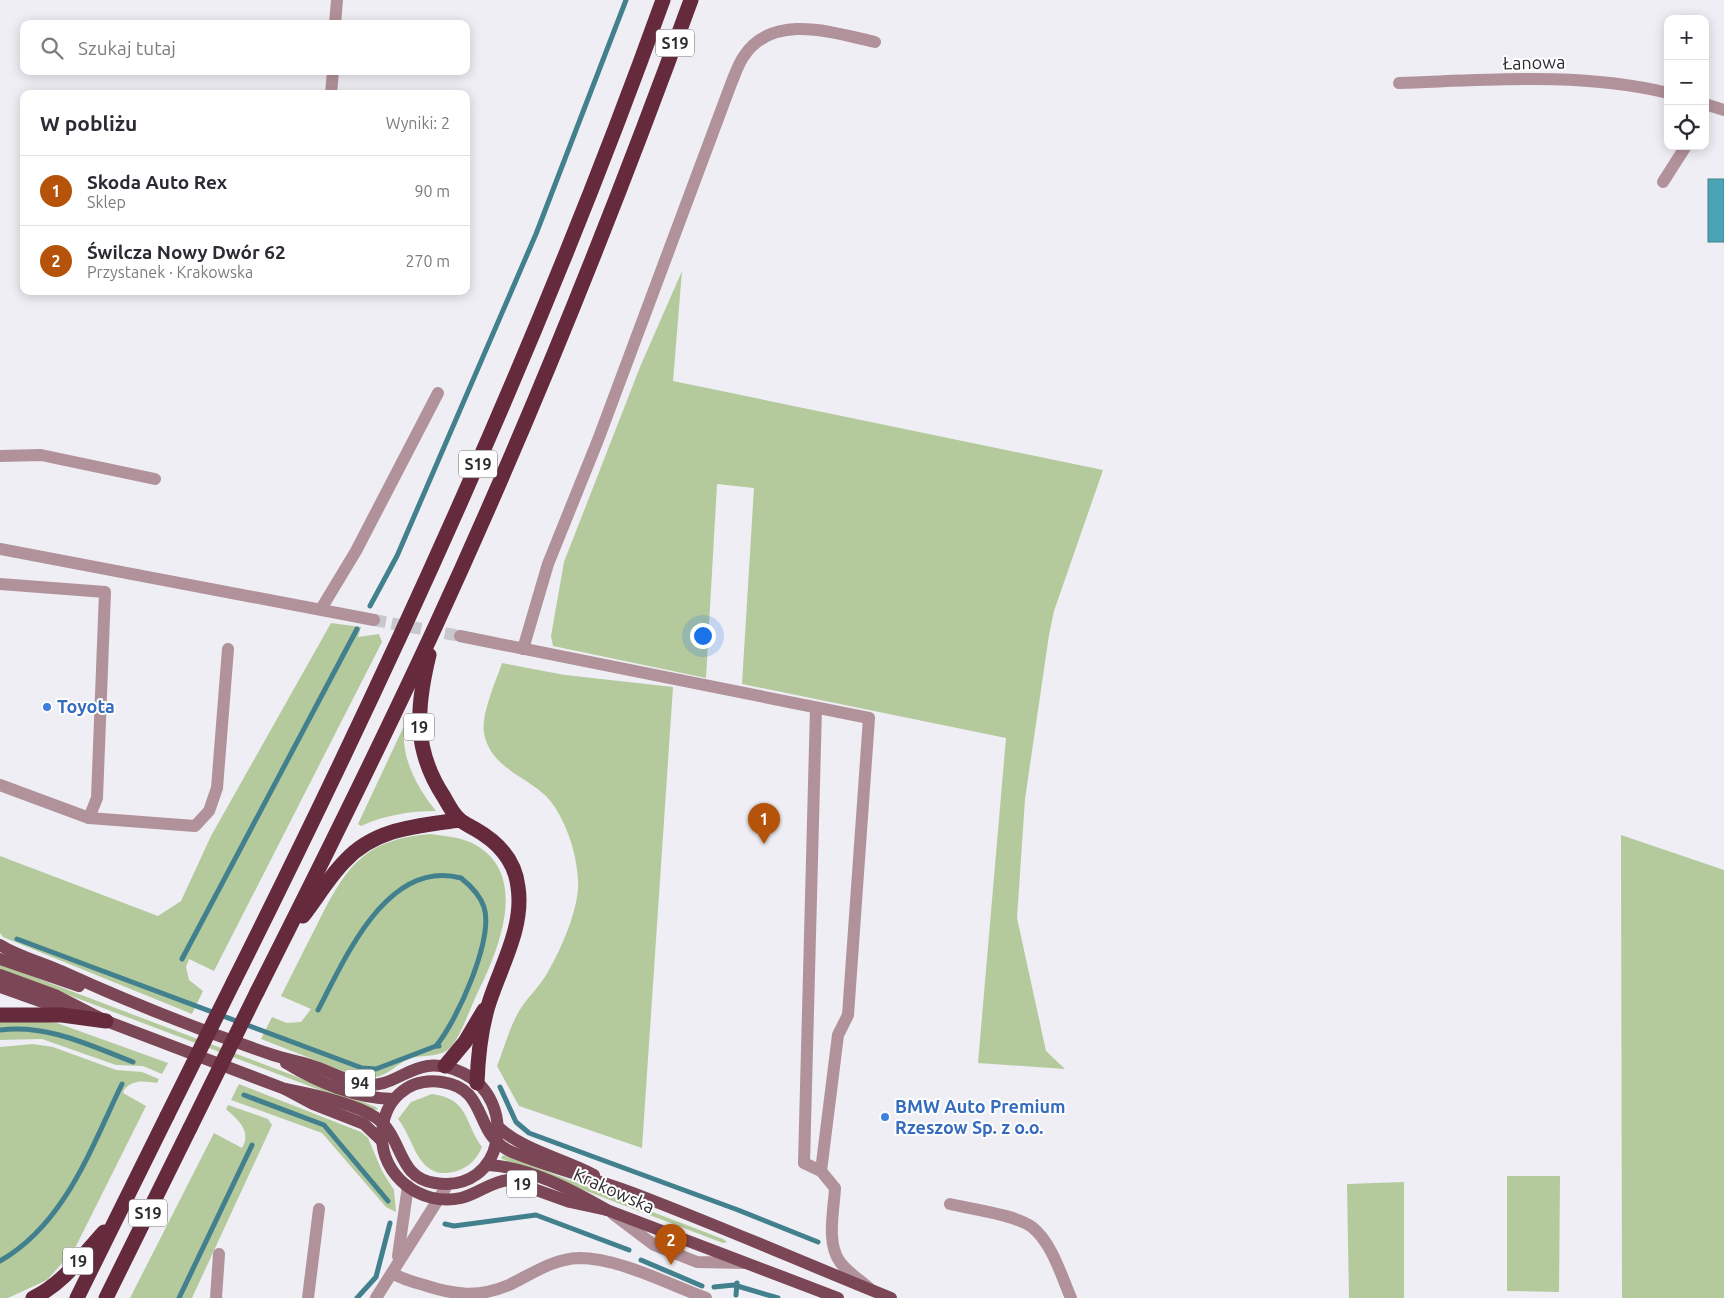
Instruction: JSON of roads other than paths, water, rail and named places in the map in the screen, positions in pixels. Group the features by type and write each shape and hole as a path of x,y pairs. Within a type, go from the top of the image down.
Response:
{"highway":[{"name":"S19","path":"77,1298 395,651 471,482 538,325 663,0"},
{"name":"S19","path":"106,1298 280,948 436,625 501,477 608,220 691,0"},
{"name":"19","path":"436,625 421,687 420,741 430,776 459,820 497,844 511,863 520,898 516,926 489,1002 478,1064 477,1082"},
{"path":"280,948 345,860 361,848 394,831 459,820"},
{"path":"445,1066 465,1042 489,1002"},
{"name":"19","path":"0,1016 46,1015 106,1021"},
{"name":"19","path":"33,1298 51,1287 69,1271 117,1218"}],"main road":[{"name":"94","path":"0,945 108,993 274,1056 371,1085 391,1081 414,1068 445,1066 477,1082"},
{"name":"94","path":"0,958 56,980 108,993"},
{"path":"0,975 57,996 106,1021"},
{"path":"0,987 54,1006 91,1014"},
{"name":"19","path":"106,1021 285,1089 313,1104 364,1124 382,1141 391,1169 408,1186 424,1196 459,1198 499,1181 508,1180 570,1202 608,1210"},
{"name":"94","path":"274,1056 305,1074 365,1096 394,1099 413,1085 434,1081 454,1085 472,1097 496,1143"},
{"path":"434,1081 445,1066"},
{"path":"477,1082 491,1101 497,1126 494,1154 488,1165"},
{"name":"19","path":"285,1089 317,1095 373,1116 382,1123 395,1139 400,1156 410,1172 428,1182 448,1184 469,1180 488,1165"},
{"path":"382,1141 382,1123 387,1107 394,1099"},
{"name":"Krakowska","path":"497,1126 523,1144 575,1165 614,1186"},
{"name":"Krakowska","path":"496,1143 571,1174 614,1186 736,1232 890,1298"},
{"name":"Krakowska","path":"488,1165 518,1170 574,1192 608,1210 838,1298"}],"street":[{"path":"335,20 337,0"},
{"path":"523,649 548,564 598,440 728,92 744,56 756,43 769,34 793,29 814,29 875,42"},
{"path":"331,90 333,75"},
{"name":"Łanowa","path":"1399,83 1570,79 1612,83 1664,92"},
{"path":"1663,182 1683,150"},
{"path":"321,609 360,542 438,393"},
{"path":"0,456 42,455 155,479"},
{"path":"0,549 374,620"},
{"path":"0,584 105,592 97,798 89,818"},
{"path":"460,636 869,718 848,1015 838,1035 821,1171"},
{"path":"0,785 89,818 195,826 209,812 217,788 228,649"},
{"path":"816,708 804,1162 821,1171 836,1188 833,1247 840,1262 871,1290"},
{"path":"376,1298 437,1198 448,1184"},
{"path":"408,1186 395,1268 402,1279 468,1297 492,1292 564,1259 580,1258 618,1265 706,1298"},
{"path":"950,1204 1005,1217 1031,1227 1046,1244 1072,1298"},
{"path":"308,1298 319,1209"},
{"path":"216,1298 219,1254"}],"water":[{"path":"1708,179 1724,179 1724,242 1708,242"}],"waterway":[{"path":"370,606 397,556 536,234 626,0"},
{"path":"182,959 357,629"},
{"path":"318,1010 341,965 356,941 372,917 390,898 411,883 435,876 461,878 475,891 484,907 486,921 484,939 472,979 454,1018 436,1046 439,1046"},
{"path":"17,939 362,1068 376,1069 436,1046"},
{"path":"0,1030 34,1030 68,1037 133,1062"},
{"path":"0,1261 23,1245 42,1227 59,1206 87,1158 122,1084"},
{"path":"500,1087 516,1122 529,1133 738,1210 818,1242"},
{"path":"244,1095 324,1125 388,1201"},
{"path":"179,1298 252,1145"},
{"path":"445,1224 454,1226 536,1215 629,1250"},
{"path":"357,1298 376,1277 390,1223"},
{"path":"641,1260 702,1286"},
{"path":"736,1295 737,1283"},
{"path":"714,1287 734,1285 778,1298"}],"tunnel":[{"path":"374,620 460,636"}],"place":[{"name":"Toyota","path":"47,707"},
{"name":"Skoda Auto Rex","path":"764,844"},
{"name":"BMW Auto Premium Rzeszow Sp. z o.o.","path":"885,1117"},
{"name":"Świlcza Nowy Dwór 62","path":"671,1265"}]}
